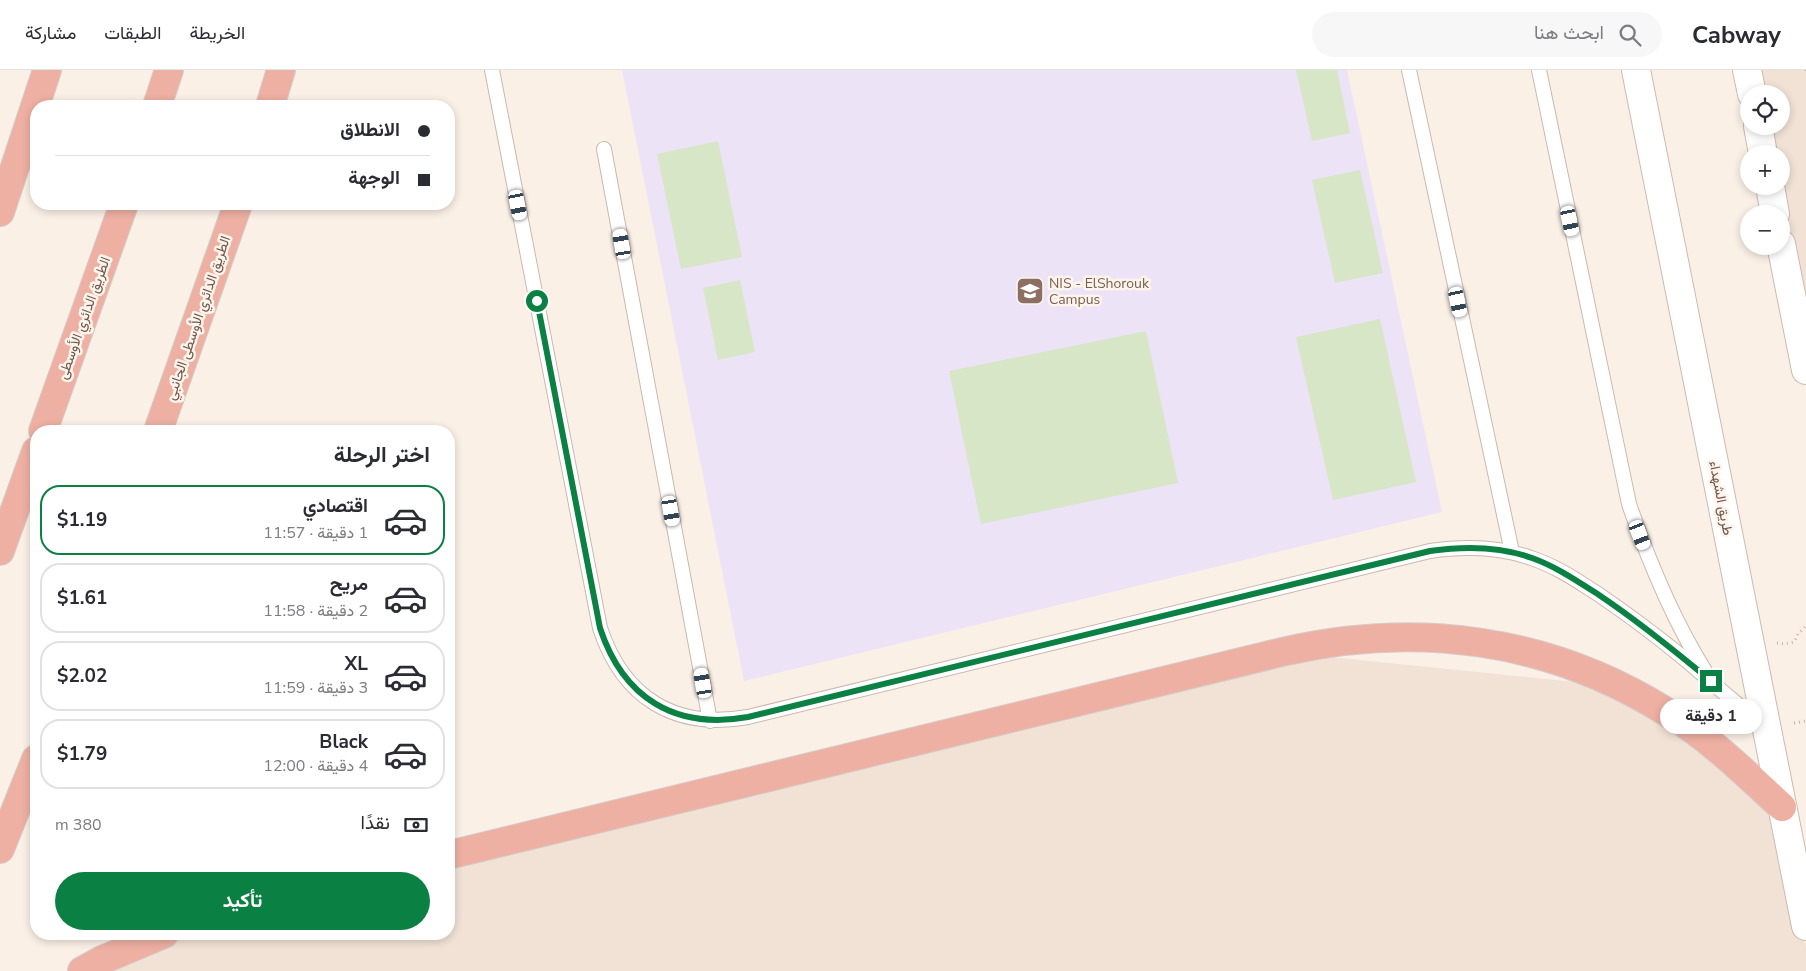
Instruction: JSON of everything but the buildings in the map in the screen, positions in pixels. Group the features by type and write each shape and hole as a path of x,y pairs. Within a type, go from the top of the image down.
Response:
{"highway":[{"path":"37,100 47,70"},
{"path":"160,100 169,70"},
{"path":"272,100 282,70"},
{"path":"0,212 30,121"},
{"name":"الطريق الدائري الأوسطى","path":"45,425 122,210"},
{"name":"الطريق الدائري الأوسطى الجانبي","path":"160,425 236,210"},
{"path":"0,551 30,468"},
{"path":"455,854 1288,651 1336,641 1385,636 1434,637 1483,642 1521,650 1578,668 1623,687 1666,711 1706,739 1782,807"},
{"path":"0,849 30,774"},
{"path":"82,971 102,960 150,940"}],"main road":[{"name":"طريق الشهداء","path":"1636,70 1806,926"},
{"path":"1747,70 1750,85"},
{"path":"1783,255 1806,370"}],"lane":[{"path":"492,70 598,618 607,649 618,668 648,700 688,718 710,721 748,717 1430,551 1471,547 1512,552 1548,564 1582,584 1648,630 1711,681 1736,704 1767,727"},
{"path":"1409,70 1512,552"},
{"path":"1539,70 1629,504 1664,595 1694,654 1711,681"},
{"path":"604,149 710,721"}],"shaded area":[{"name":"NIS - ElShorouk Campus","path":"622,70 1347,70 1442,512 744,681"},
{"path":"1753,70 1806,70 1806,341 1789,255 1790,205 1780,205 1778,195 1790,195 1790,145 1767,145 1766,135 1790,135 1790,85 1756,85"},
{"path":"1282,652 1623,687 1779,809 1806,948 1806,971 86,971 102,960 177,940 455,940 455,864"}],"green space":[{"path":"1296,70 1337,70 1350,133 1312,141"},
{"path":"718,141 742,257 681,269 657,154"},
{"path":"1360,170 1383,273 1335,283 1312,180"},
{"path":"740,280 755,352 718,360 703,288"},
{"path":"1380,319 1416,482 1333,500 1296,337"},
{"path":"1146,331 1178,483 981,524 949,371"}],"place":[{"name":"NIS - ElShorouk Campus","path":"1030,291"}],"route":[{"path":"537,301 600,628 607,649 618,668 648,700 688,718 710,721 748,717 1430,551 1471,547 1512,552 1548,564 1566,573 1616,606 1711,681"}]}
